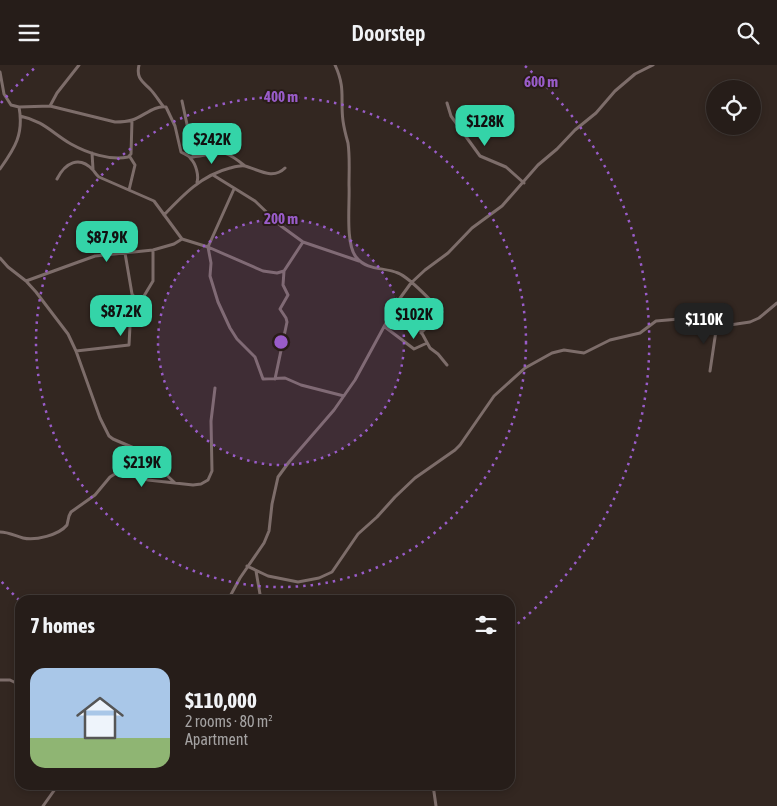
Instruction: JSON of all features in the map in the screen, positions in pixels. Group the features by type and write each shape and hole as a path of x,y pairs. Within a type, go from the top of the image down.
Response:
{"street":[{"path":"50,106 57,93 79,65"},
{"path":"139,65 138,75 140,80 152,91 163,106 169,110 172,116 181,152 192,157 222,151 252,170 272,174 286,168"},
{"path":"335,65 342,80 343,120 348,145 349,229 352,249 360,261"},
{"path":"231,595 269,531 274,489 278,477 334,410 355,380 398,301 411,283 425,269 448,253 472,228 502,206 538,165 596,113 615,91 635,74 653,65"},
{"path":"0,72 1,89 9,102 18,107 50,106 115,122 132,120 163,106"},
{"path":"182,101 192,157 198,175 197,182"},
{"path":"447,103 451,116 480,156 506,167 524,183"},
{"path":"0,169 8,159 18,140 21,128 18,107"},
{"path":"20,116 34,119 73,145 92,153 116,158 130,157"},
{"path":"130,157 132,154 132,120"},
{"path":"92,153 93,169"},
{"path":"129,190 135,165 130,157"},
{"path":"57,179 64,167 77,161 93,169 99,177 154,201 182,239 208,247 263,271 277,273 284,271"},
{"path":"164,215 197,182 228,168 245,166"},
{"path":"213,175 255,201 281,226 303,242 360,261 371,267 400,273 442,311 420,333"},
{"path":"234,189 208,247 211,263 209,272 230,328 237,339 255,357 261,377 266,380 285,378 301,385 344,395"},
{"path":"26,281 94,256 153,250 174,244 182,239"},
{"path":"275,379 287,322 280,309 288,295 283,285 284,271 303,242"},
{"path":"76,351 129,345 133,317 153,281 153,250"},
{"path":"125,253 132,295 135,298 142,298"},
{"path":"0,258 26,281 60,321 76,351 100,418 109,435 113,439 141,451 175,483"},
{"path":"398,301 413,317 427,343 447,365"},
{"path":"247,566 256,571 298,582 319,578 332,572 358,534 395,497 415,478 455,450 494,396 525,369 552,353 564,350 584,353 610,340 640,333 656,321 702,317 723,326 753,321 777,303"},
{"path":"710,371 717,324"},
{"path":"385,327 414,349 427,343"},
{"path":"0,532 31,539 59,531 67,525 71,512 96,495 110,477 118,472 148,480 193,485 201,484 208,480 212,471 211,421 215,387"},
{"path":"256,571 261,595"},
{"path":"0,679 15,682"},
{"path":"43,806 54,790"},
{"path":"434,790 436,806"}]}
